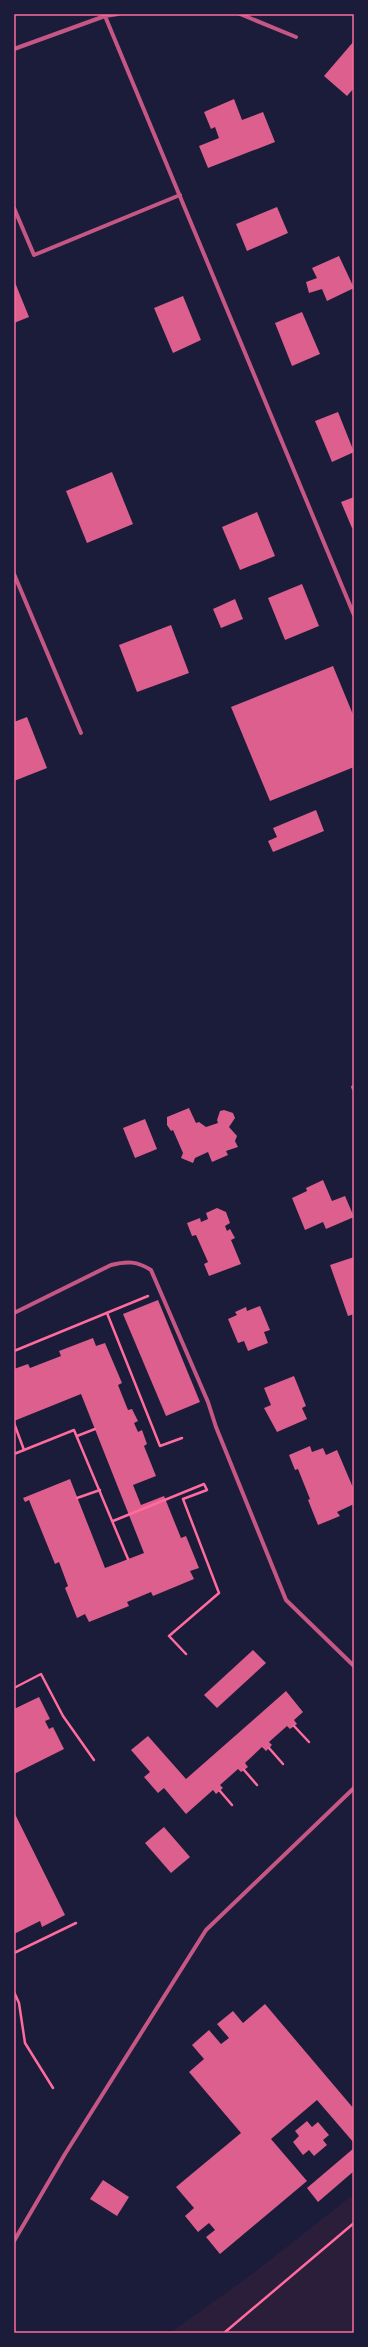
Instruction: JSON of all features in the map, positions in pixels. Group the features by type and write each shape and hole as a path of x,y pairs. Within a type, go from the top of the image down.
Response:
{"street":[{"path":"14,49 105,16 118,14"},
{"path":"240,14 296,37"},
{"path":"105,16 354,615"},
{"path":"14,208 34,255 180,195"},
{"path":"14,574 81,733"},
{"path":"14,1313 111,1265 125,1261 135,1262 151,1270 161,1290 208,1402 216,1427 286,1600 354,1666"},
{"path":"14,2241 68,2148 206,1930 354,1788"}],"path":[{"path":"14,1352 161,1290"},
{"path":"107,1313 160,1446 182,1438"},
{"path":"14,1423 24,1450"},
{"path":"77,1436 95,1429"},
{"path":"14,1454 74,1430 128,1559"},
{"path":"113,1521 204,1484 207,1490 183,1499 219,1593 169,1636 186,1654"},
{"path":"77,1498 100,1490"},
{"path":"14,1688 41,1674 63,1716 94,1760"},
{"path":"294,1726 309,1742"},
{"path":"269,1748 283,1764"},
{"path":"244,1770 257,1784"},
{"path":"220,1791 232,1805"},
{"path":"14,1952 76,1923"},
{"path":"14,1992 20,2003 25,2043 53,2088"},
{"path":"224,2333 354,2223"}],"shaded area":[{"path":"354,2194 354,2322 352,2324 354,2333 170,2333 252,2274"}],"building":[{"path":"354,41 354,88 347,96 324,76"},
{"path":"234,99 242,120 263,112 275,142 208,168 199,146 219,138 215,127 211,129 204,112"},
{"path":"277,207 288,233 247,251 236,224"},
{"path":"339,256 354,288 327,301 322,289 309,293 306,282 317,278 312,268"},
{"path":"14,280 29,317 14,323"},
{"path":"183,296 201,340 173,353 154,308"},
{"path":"302,312 320,354 292,366 275,323"},
{"path":"338,412 354,452 332,462 315,421"},
{"path":"112,472 133,524 87,543 66,491"},
{"path":"354,497 354,527 352,528 341,502"},
{"path":"257,512 275,556 240,570 222,527"},
{"path":"302,584 319,626 285,640 268,598"},
{"path":"235,599 243,619 221,628 213,609"},
{"path":"171,625 189,673 137,692 119,645"},
{"path":"333,666 354,717 354,767 270,801 231,707"},
{"path":"27,717 47,768 14,781 14,722"},
{"path":"316,810 324,831 273,852 268,841 277,837 273,828"},
{"path":"189,1108 196,1123 199,1122 206,1127 218,1123 217,1120 220,1111 224,1110 233,1113 235,1118 229,1127 237,1136 235,1141 238,1147 226,1151 228,1155 212,1162 208,1152 195,1158 193,1163 181,1158 183,1153 173,1130 171,1131 167,1125 167,1117"},
{"path":"145,1119 157,1149 135,1158 123,1128"},
{"path":"323,1180 332,1201 345,1196 354,1217 326,1229 323,1222 305,1230 292,1198 307,1191 306,1188"},
{"path":"217,1208 226,1212 230,1223 225,1226 227,1231 230,1229 235,1238 231,1240 241,1264 209,1276 204,1264 208,1262 196,1235 192,1236 187,1223 200,1218 201,1222 208,1219 206,1213"},
{"path":"354,1257 354,1314 348,1316 330,1265"},
{"path":"158,1300 200,1402 166,1416 123,1314"},
{"path":"260,1306 270,1330 264,1332 268,1343 248,1351 244,1341 238,1343 228,1319 237,1315 235,1312 246,1307 247,1311"},
{"path":"93,1338 96,1346 105,1343 122,1383 118,1385 128,1410 132,1409 138,1421 134,1423 138,1432 142,1430 147,1444 144,1446 156,1476 133,1485 141,1505 164,1496 181,1538 186,1536 199,1568 190,1571 194,1579 153,1596 151,1592 127,1602 129,1606 89,1622 85,1614 77,1618 65,1588 68,1586 59,1562 55,1564 29,1500 25,1502 23,1498 70,1479 105,1568 144,1553 81,1394 14,1421 14,1369 28,1364 30,1368 61,1356 59,1351"},
{"path":"294,1376 306,1406 302,1408 307,1419 277,1432 264,1408 271,1405 264,1388"},
{"path":"310,1446 312,1452 323,1448 326,1455 337,1450 354,1490 354,1504 337,1512 340,1516 318,1525 308,1500 310,1499 298,1469 295,1470 289,1455"},
{"path":"253,1650 266,1663 217,1708 204,1695"},
{"path":"286,1691 303,1712 294,1720 297,1724 290,1729 287,1726 269,1742 272,1745 266,1751 262,1747 245,1763 248,1767 241,1772 238,1769 220,1785 223,1788 216,1794 213,1790 186,1814 164,1788 158,1793 144,1777 150,1772 131,1750 148,1736 186,1779"},
{"path":"39,1697 50,1719 45,1721 49,1729 53,1727 64,1749 14,1774 14,1709"},
{"path":"14,1812 65,1915 42,1927 40,1921 14,1934"},
{"path":"164,1827 190,1857 171,1873 145,1843"},
{"path":"265,2004 354,2109 354,2143 317,2100 271,2139 307,2181 220,2254 206,2237 215,2230 209,2223 198,2232 185,2216 194,2208 176,2187 241,2133 189,2072 204,2059 192,2045 209,2030 221,2044 229,2038 217,2024 233,2011 243,2023"},
{"path":"307,2121 312,2127 318,2122 329,2135 323,2140 327,2145 314,2156 309,2150 303,2155 293,2142 299,2136 295,2131"},
{"path":"354,2148 354,2171 318,2202 307,2188"},
{"path":"103,2180 129,2197 117,2216 90,2199"}]}
